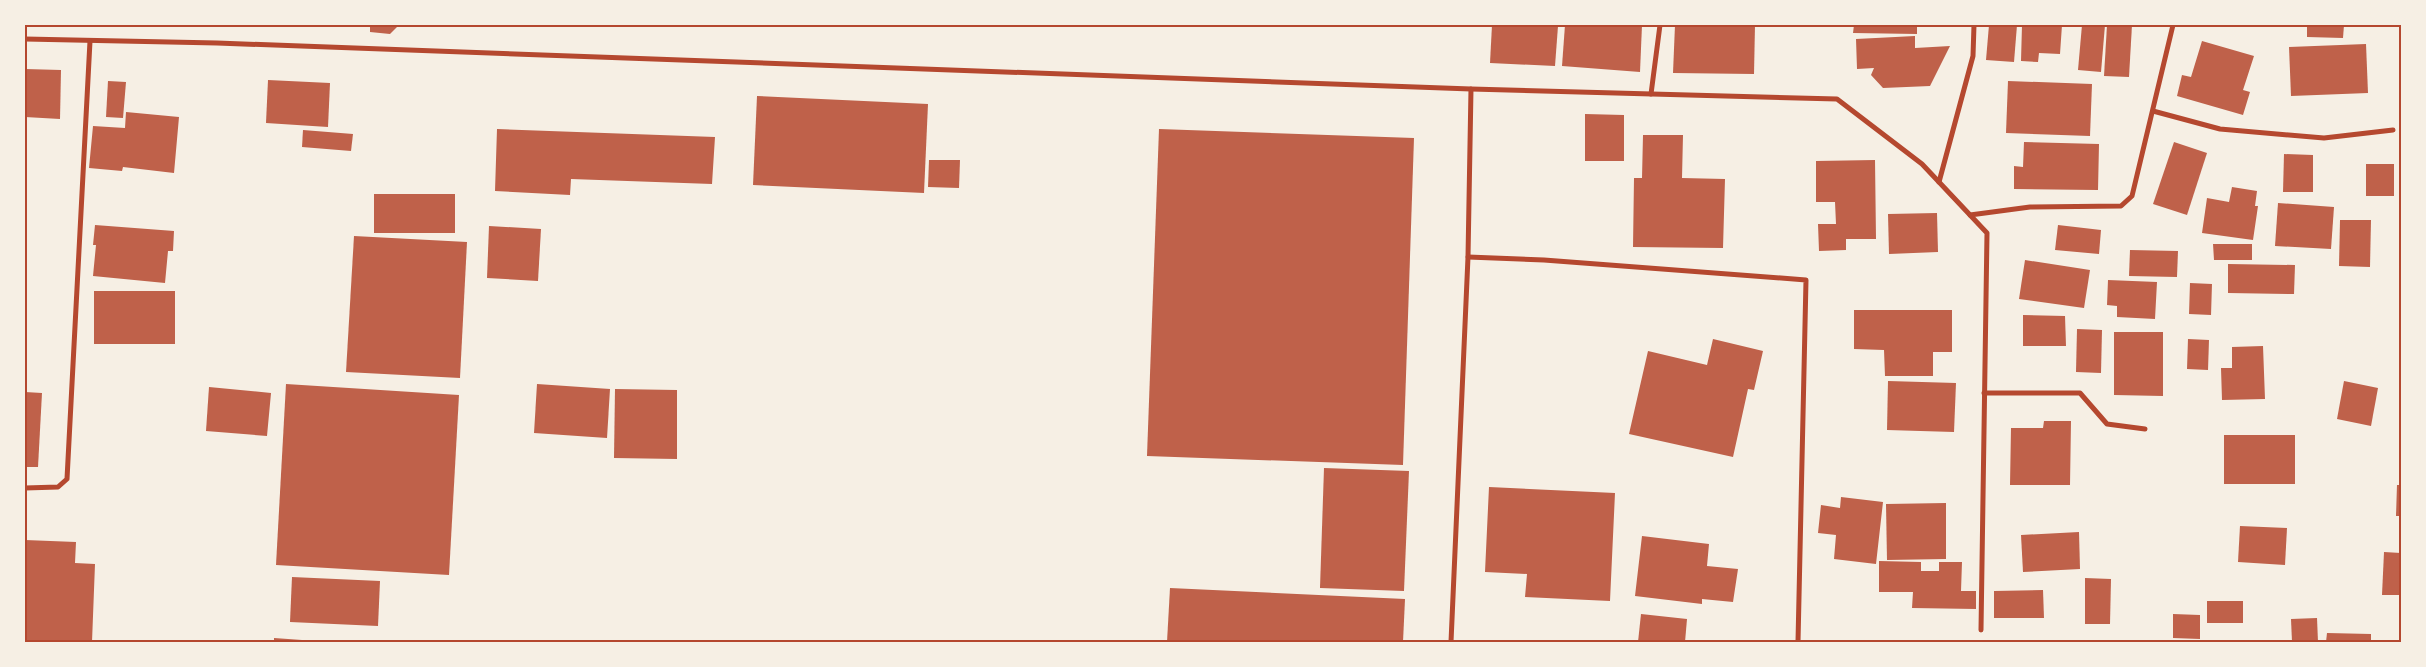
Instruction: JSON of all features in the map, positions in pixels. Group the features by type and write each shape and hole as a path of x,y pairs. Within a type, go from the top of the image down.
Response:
{"street":[{"path":"1651,94 1660,25"},
{"path":"1939,182 1973,56 1974,25"},
{"path":"1970,215 2030,208 2121,206 2132,196 2173,25"},
{"path":"25,39 712,61 1471,89 1838,99 1922,164 1987,233 1981,630"},
{"path":"25,488 58,487 67,479 90,41"},
{"path":"1451,642 1468,257 1471,89"},
{"path":"2153,111 2220,129 2324,138 2393,130"},
{"path":"1468,257 1544,260 1806,280 1798,642"},
{"path":"1984,393 2080,393 2107,424 2146,429"}],"building":[{"path":"370,25 399,25 390,34 370,32"},
{"path":"1492,25 1558,26 1555,66 1490,63"},
{"path":"1565,25 1642,25 1640,72 1562,66"},
{"path":"1675,25 1755,25 1754,74 1673,73"},
{"path":"1854,25 1917,25 1917,34 1853,33"},
{"path":"1989,25 2017,25 2014,62 1986,60"},
{"path":"2022,25 2062,25 2060,54 2039,53 2038,62 2021,61"},
{"path":"2082,25 2105,25 2101,72 2078,70"},
{"path":"2107,25 2132,25 2129,77 2104,76"},
{"path":"2307,25 2344,25 2343,38 2307,37"},
{"path":"1915,36 1915,48 1950,46 1930,86 1883,88 1871,75 1874,68 1857,69 1856,39"},
{"path":"2202,41 2254,56 2243,90 2250,92 2243,115 2177,96 2182,75 2191,77"},
{"path":"2366,44 2368,93 2291,96 2289,47"},
{"path":"25,69 61,70 60,119 25,117"},
{"path":"268,80 330,83 328,127 266,123"},
{"path":"108,81 126,82 123,118 106,117"},
{"path":"2008,81 2092,84 2090,136 2006,133"},
{"path":"757,96 928,104 924,193 753,185"},
{"path":"126,112 179,117 174,173 123,167 122,171 89,168 93,126 125,128"},
{"path":"1585,114 1624,115 1624,161 1585,161"},
{"path":"497,129 715,137 712,184 571,179 570,195 495,191"},
{"path":"1159,129 1414,138 1403,465 1147,456"},
{"path":"303,130 353,134 351,151 302,147"},
{"path":"1643,135 1683,135 1682,178 1725,179 1723,248 1633,247 1634,178 1642,178"},
{"path":"2024,142 2099,144 2098,190 2014,189 2014,166 2023,167"},
{"path":"2174,142 2207,153 2187,215 2153,204"},
{"path":"2284,154 2313,155 2313,192 2283,192"},
{"path":"929,160 960,160 959,188 928,187"},
{"path":"1875,160 1876,239 1846,239 1846,250 1819,251 1818,224 1836,224 1835,202 1816,202 1816,161"},
{"path":"2366,164 2394,164 2394,196 2366,196"},
{"path":"2232,187 2257,191 2255,206 2258,206 2253,240 2202,233 2207,198 2229,202"},
{"path":"374,194 455,194 455,233 374,233"},
{"path":"2278,203 2334,207 2331,249 2275,246"},
{"path":"1937,213 1938,252 1889,254 1888,214"},
{"path":"2340,220 2371,220 2370,267 2339,266"},
{"path":"95,225 174,231 173,251 168,251 165,283 93,276 96,245 93,245"},
{"path":"2058,225 2101,230 2099,254 2055,250"},
{"path":"489,226 541,229 538,281 487,278"},
{"path":"354,236 467,242 460,378 346,372"},
{"path":"2213,244 2252,244 2252,260 2214,260"},
{"path":"2130,250 2178,251 2177,277 2129,276"},
{"path":"2025,260 2090,270 2084,308 2019,299"},
{"path":"2228,264 2295,265 2294,294 2228,293"},
{"path":"2108,280 2157,282 2155,319 2117,317 2117,306 2107,305"},
{"path":"2190,283 2212,284 2211,315 2189,314"},
{"path":"94,291 175,291 175,344 94,344"},
{"path":"1854,310 1952,310 1952,352 1933,352 1933,376 1885,376 1884,350 1854,349"},
{"path":"2023,315 2065,316 2066,346 2023,346"},
{"path":"2077,329 2102,330 2101,373 2076,372"},
{"path":"2114,332 2163,332 2163,396 2114,395"},
{"path":"1713,339 1763,351 1754,390 1748,389 1733,457 1629,434 1648,351 1707,365"},
{"path":"2188,339 2209,340 2208,370 2187,369"},
{"path":"2263,346 2265,399 2222,400 2221,368 2232,368 2232,347"},
{"path":"1888,381 1956,383 1954,432 1887,430"},
{"path":"2344,381 2378,388 2371,426 2337,419"},
{"path":"286,384 459,395 449,575 276,565"},
{"path":"537,384 610,389 607,438 534,433"},
{"path":"209,387 271,393 267,436 206,431"},
{"path":"615,389 677,390 677,459 614,458"},
{"path":"25,392 42,393 38,467 25,467"},
{"path":"2044,421 2071,421 2070,485 2010,485 2011,428 2043,428"},
{"path":"2224,435 2295,435 2295,484 2224,484"},
{"path":"1324,468 1409,471 1404,591 1320,588"},
{"path":"2397,485 2401,485 2401,516 2396,516"},
{"path":"1489,487 1615,493 1610,601 1525,597 1527,574 1485,572"},
{"path":"1841,497 1883,502 1876,564 1834,559 1836,535 1818,533 1821,505 1840,508"},
{"path":"1946,503 1946,559 1887,560 1886,504"},
{"path":"2240,526 2287,528 2285,565 2238,562"},
{"path":"2079,532 2080,569 2023,572 2021,535"},
{"path":"1642,536 1709,544 1707,566 1738,569 1733,602 1702,599 1702,604 1635,596"},
{"path":"25,540 76,542 75,563 95,564 92,642 25,642"},
{"path":"2384,552 2401,553 2401,595 2382,595"},
{"path":"1879,561 1921,562 1921,571 1939,571 1939,562 1962,562 1961,591 1976,591 1976,609 1912,608 1913,592 1879,592"},
{"path":"292,577 380,581 378,626 290,622"},
{"path":"2085,578 2111,579 2110,624 2085,624"},
{"path":"1170,588 1405,599 1403,642 1167,642"},
{"path":"2043,590 2044,618 1994,618 1994,591"},
{"path":"2207,601 2243,601 2243,623 2207,623"},
{"path":"1641,614 1687,619 1685,642 1638,642"},
{"path":"2173,614 2200,615 2200,639 2173,638"},
{"path":"2317,618 2318,642 2292,642 2291,619"},
{"path":"2327,633 2371,634 2371,642 2326,642"},
{"path":"274,638 316,641 274,642"}]}
